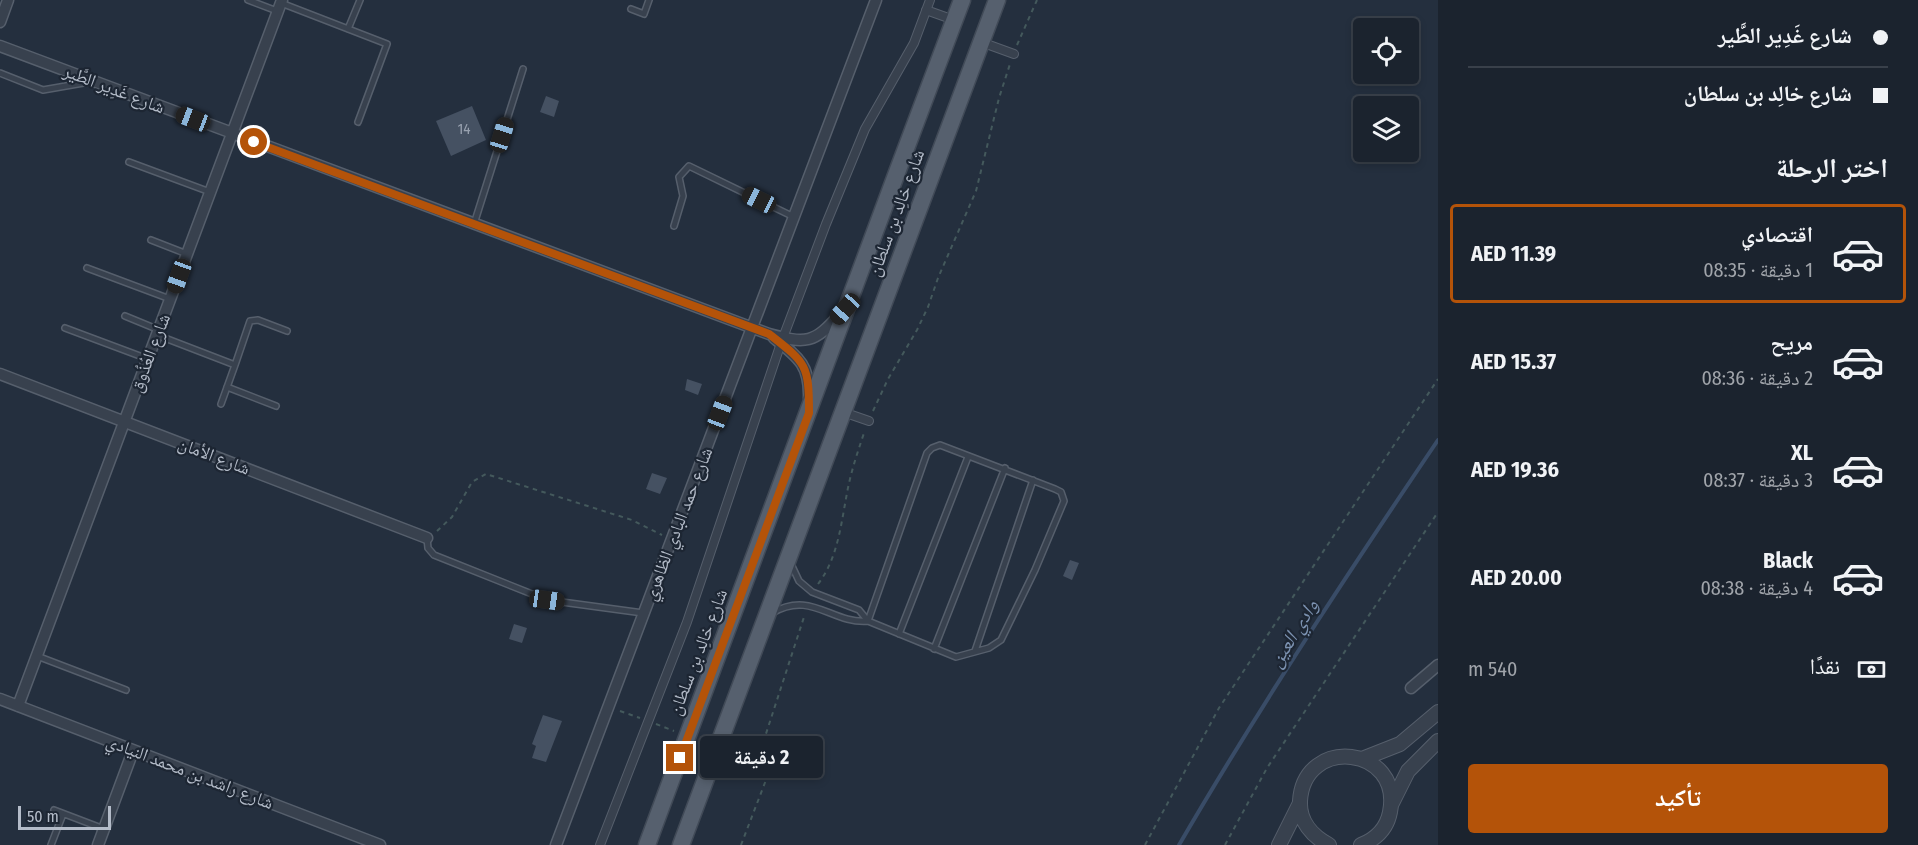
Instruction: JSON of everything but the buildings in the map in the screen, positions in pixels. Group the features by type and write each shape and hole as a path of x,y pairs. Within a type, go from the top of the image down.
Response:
{"main road":[{"name":"شارع خالِد بن سلطان","path":"647,845 962,0"},
{"name":"شارع خالِد بن سلطان","path":"681,845 997,0"}],"street":[{"path":"0,22 8,0"},
{"name":"شارع حمد البادي الظاهري","path":"556,845 876,0"},
{"path":"600,845 687,622 782,340 826,224 865,129 914,43 930,0"},
{"name":"شارع العُذُوق","path":"18,706 280,5"},
{"path":"926,10 954,20"},
{"path":"981,42 1014,54"},
{"name":"شارع غَدِير الطَّير","path":"0,46 769,334 782,340 805,368 809,381 809,413"},
{"name":"شارع غَدِير الطَّير","path":"782,340 800,340 819,336 845,309"},
{"name":"شارع الأمان","path":"0,374 427,538"},
{"path":"843,412 869,421"},
{"path":"1411,688 1438,665"},
{"name":"شارع راشد بن محمد النيادي","path":"0,699 380,845"},
{"path":"1362,759 1400,744 1438,712"},
{"path":"1361,845 1371,841 1382,831 1389,818 1392,803 1408,771 1438,741"},
{"path":"98,845 133,751"},
{"path":"1329,845 1308,829 1302,817 1300,803 1302,789 1308,775 1319,764 1333,758 1348,756 1362,759 1384,776 1390,789 1392,803"},
{"path":"1279,845 1300,803"}],"lane":[{"path":"248,0 280,5 387,44 358,122"},
{"path":"348,29 360,0"},
{"path":"631,9 644,14 649,0"},
{"path":"474,224 523,69"},
{"path":"0,73 43,90 94,82"},
{"path":"129,162 210,192"},
{"path":"674,226 683,196 679,177 689,166 794,217"},
{"path":"151,240 187,254"},
{"path":"87,267 170,299"},
{"path":"125,316 158,333 235,365"},
{"path":"221,404 250,321 258,320 287,331"},
{"path":"65,328 148,359"},
{"path":"227,387 276,406"},
{"path":"766,618 788,606 809,605 855,622 868,621 956,657 989,648 1001,640 1035,570 1064,501 1061,492 1005,468 968,457 940,445 932,447 927,453 868,621"},
{"path":"899,634 968,457"},
{"path":"934,649 1005,468"},
{"path":"975,651 1034,480"},
{"path":"427,538 428,548 434,555 540,598 644,613"},
{"path":"789,556 794,574 812,592 859,610 868,621"},
{"path":"37,657 126,690"},
{"path":"54,810 104,829"},
{"path":"51,845 63,814"}],"path":[{"path":"812,592 824,576 837,543 852,470 877,400 928,307 938,278 973,199 999,98 1026,21 1037,0"},
{"path":"1145,845 1225,699 1438,379"},
{"path":"427,538 441,529 452,517 472,482 486,474 632,520 672,540"},
{"path":"1225,845 1268,768 1438,512"},
{"path":"741,845 766,780 766,770 761,755 762,746 809,605"},
{"path":"742,765 764,762"}],"waterway":[{"name":"وادي العين","path":"1179,845 1305,640 1438,440"}],"route":[{"path":"254,142 769,334 794,354 805,368 809,381 809,413 680,758"}]}
